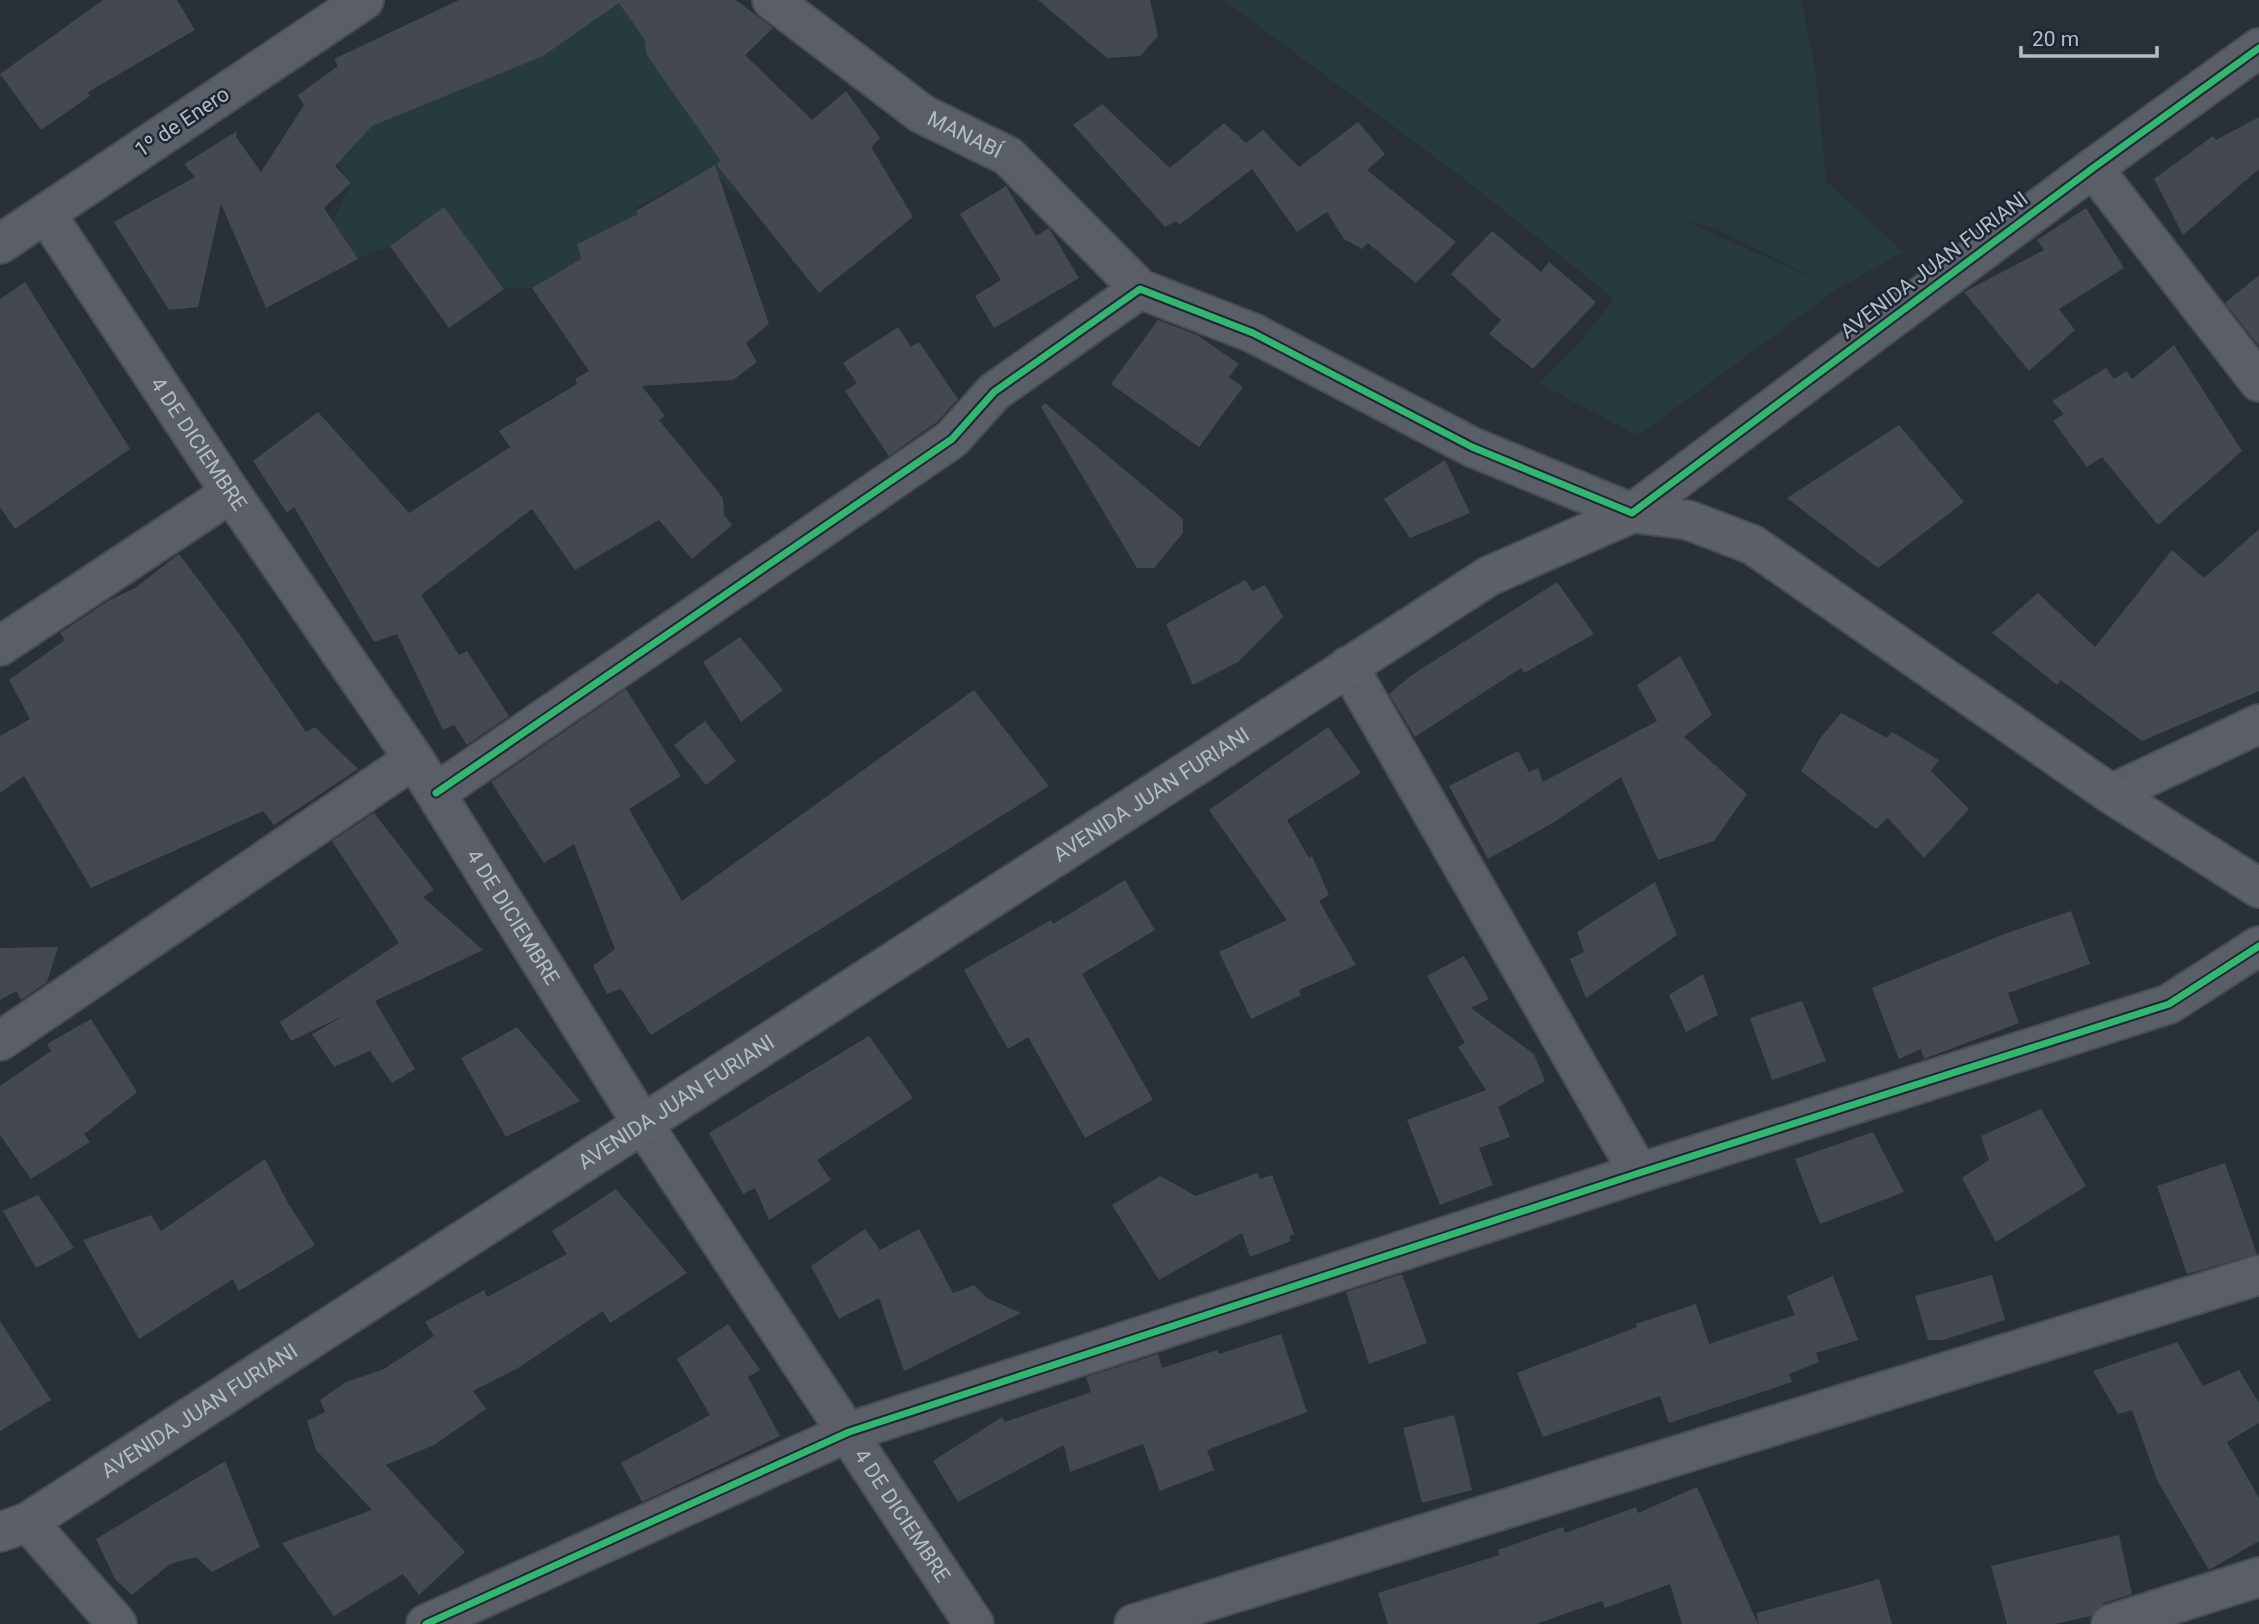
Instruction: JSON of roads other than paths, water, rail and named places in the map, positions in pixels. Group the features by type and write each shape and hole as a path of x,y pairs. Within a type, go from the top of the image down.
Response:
{"main road":[{"name":"AVENIDA JUAN FURIANI","path":"0,1562 14,1527 1348,666 1489,576 1632,513"},
{"path":"1632,513 1688,520 1754,545 2111,794 2259,888"}],"street":[{"name":"1º de Enero","path":"0,244 364,0"},
{"name":"MANABÍ","path":"772,0 922,114 1008,156 1140,289"},
{"name":"AVENIDA JUAN FURIANI","path":"1632,513 2093,168 2259,48"},
{"path":"2093,168 2259,382"},
{"name":"4 DE DICIEMBRE","path":"46,214 231,493 414,759 642,1123 974,1624"},
{"path":"436,793 952,439 994,392 1140,289 1253,332 1472,447 1632,513"},
{"path":"0,646 231,493"},
{"path":"1348,666 1639,1172"},
{"path":"2111,794 2259,724"},
{"path":"0,1041 414,759"},
{"path":"426,1624 849,1432 1639,1172 2169,1004 2259,946"},
{"path":"1134,1624 2259,1275"},
{"path":"14,1527 117,1624"},
{"path":"2111,1624 2259,1577"}]}
